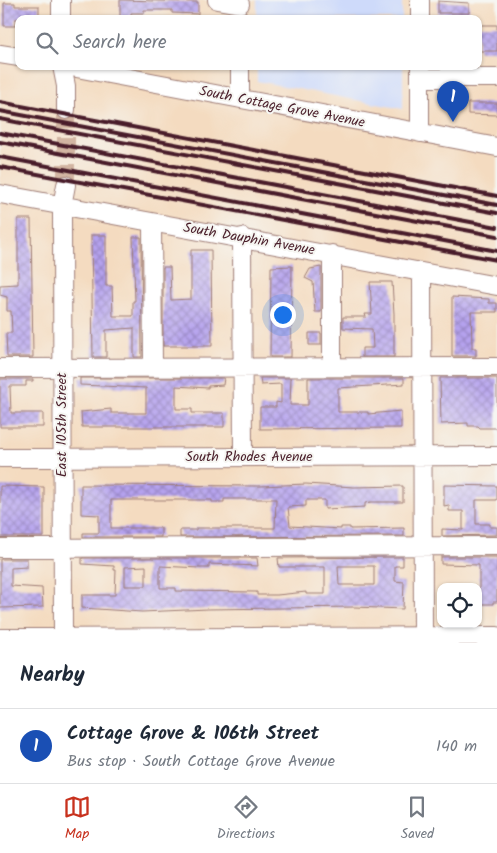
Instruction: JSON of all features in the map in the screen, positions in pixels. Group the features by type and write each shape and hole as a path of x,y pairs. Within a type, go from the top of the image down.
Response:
{"street":[{"path":"61,0 61,15"},
{"path":"217,0 240,8"},
{"path":"420,0 420,15"},
{"path":"0,54 15,56"},
{"path":"61,109 66,86 63,70"},
{"name":"South Cottage Grove Avenue","path":"87,70 497,147"},
{"path":"240,70 240,99"},
{"path":"420,133 420,72 497,78"},
{"name":"East 105th Street","path":"61,184 63,640"},
{"name":"South Dauphin Avenue","path":"0,194 242,237 497,286"},
{"path":"152,222 153,367"},
{"path":"242,237 242,457"},
{"path":"332,254 332,367"},
{"path":"422,272 423,640"},
{"path":"0,368 497,366"},
{"name":"South Rhodes Avenue","path":"0,458 497,456"},
{"path":"0,548 497,546"},
{"path":"0,638 63,640 423,640 497,636"}],"shaded area":[{"path":"257,0 402,0 402,15 257,15"},
{"path":"257,70 403,70 403,109 257,81"}],"building":[{"path":"120,0 198,2 198,14 172,13 172,10 144,10 144,13 120,15"},
{"path":"438,1 469,3 469,13 438,13"},
{"path":"4,3 15,3 15,6 39,6 39,15 15,15 15,26 4,26"},
{"path":"482,25 497,25 497,51 482,51"},
{"path":"468,103 497,103 497,115 468,114"},
{"path":"18,219 31,219 33,357 7,357 6,333 12,333 11,311 7,311 7,297 0,295 0,285 18,284"},
{"path":"91,235 106,235 106,286 112,286 113,316 133,316 133,301 135,301 133,237 141,237 142,357 134,357 134,328 106,330 106,357 93,357"},
{"path":"191,250 211,250 212,346 163,346 163,267 170,267 171,300 191,299"},
{"path":"292,266 291,357 270,357 271,267"},
{"path":"321,267 321,312 315,312 313,282 305,278 310,269"},
{"path":"370,282 392,282 394,357 362,357 362,348 373,348 372,329 343,328 343,317 366,317 365,314 372,314"},
{"path":"452,297 489,299 489,303 497,303 497,312 471,312 472,348 476,348 476,356 452,356"},
{"path":"309,333 321,333 321,345 309,345"},
{"path":"80,378 224,378 223,385 208,386 208,388 176,386 176,409 192,409 192,413 224,413 224,427 82,427 81,412 111,409 111,413 146,413 146,388 80,385"},
{"path":"260,378 291,378 290,405 308,405 308,378 404,378 404,384 338,388 338,412 368,412 368,414 401,411 401,428 260,429 260,407 276,407 276,402 281,403 281,384 261,385"},
{"path":"440,378 497,378 497,428 468,426 468,423 441,424"},
{"path":"0,379 33,379 33,381 26,381 26,386 10,386 11,413 43,413 43,427 0,427"},
{"path":"306,484 354,487 403,486 403,502 371,502 365,503 365,507 325,509 325,500 306,500 306,506 288,507 290,526 341,529 341,527 350,527 350,529 404,528 404,536 180,537 180,530 196,530 196,528 275,528 276,499 224,499 224,502 212,502 212,500 111,500 111,528 161,528 161,537 83,537 83,533 99,533 99,515 81,514 81,485 261,486"},
{"path":"444,485 497,486 497,500 476,500 476,524 490,524 490,527 497,527 497,535 442,536 442,529 463,530 463,511 449,511 449,505 444,506"},
{"path":"0,486 44,487 44,537 0,537"},
{"path":"403,557 403,566 395,566 395,581 404,582 403,609 355,607 142,612 82,608 82,595 115,595 116,570 114,570 114,566 82,564 82,558 257,558 258,566 209,564 209,568 160,566 160,588 176,588 176,591 257,592 257,595 306,592 306,594 325,594 325,567 279,567 278,558","holes":["146,566 146,586 125,586 125,567","338,566 374,566 374,585 339,585"]},
{"path":"441,557 497,557 497,602 482,604 482,583 479,583 479,565 441,564"},
{"path":"0,559 27,559 27,567 11,568 11,586 42,588 43,607 0,608"}],"tunnel":[{"path":"66,110 66,185"}],"railway":[{"path":"0,102 497,196"},
{"path":"0,111 497,205"},
{"path":"0,119 497,213"},
{"path":"0,133 497,227"},
{"path":"0,142 497,236"},
{"path":"0,157 497,251"},
{"path":"0,167 497,260"}],"place":[{"name":"Cottage Grove & 106th Street","path":"453,122"}]}
